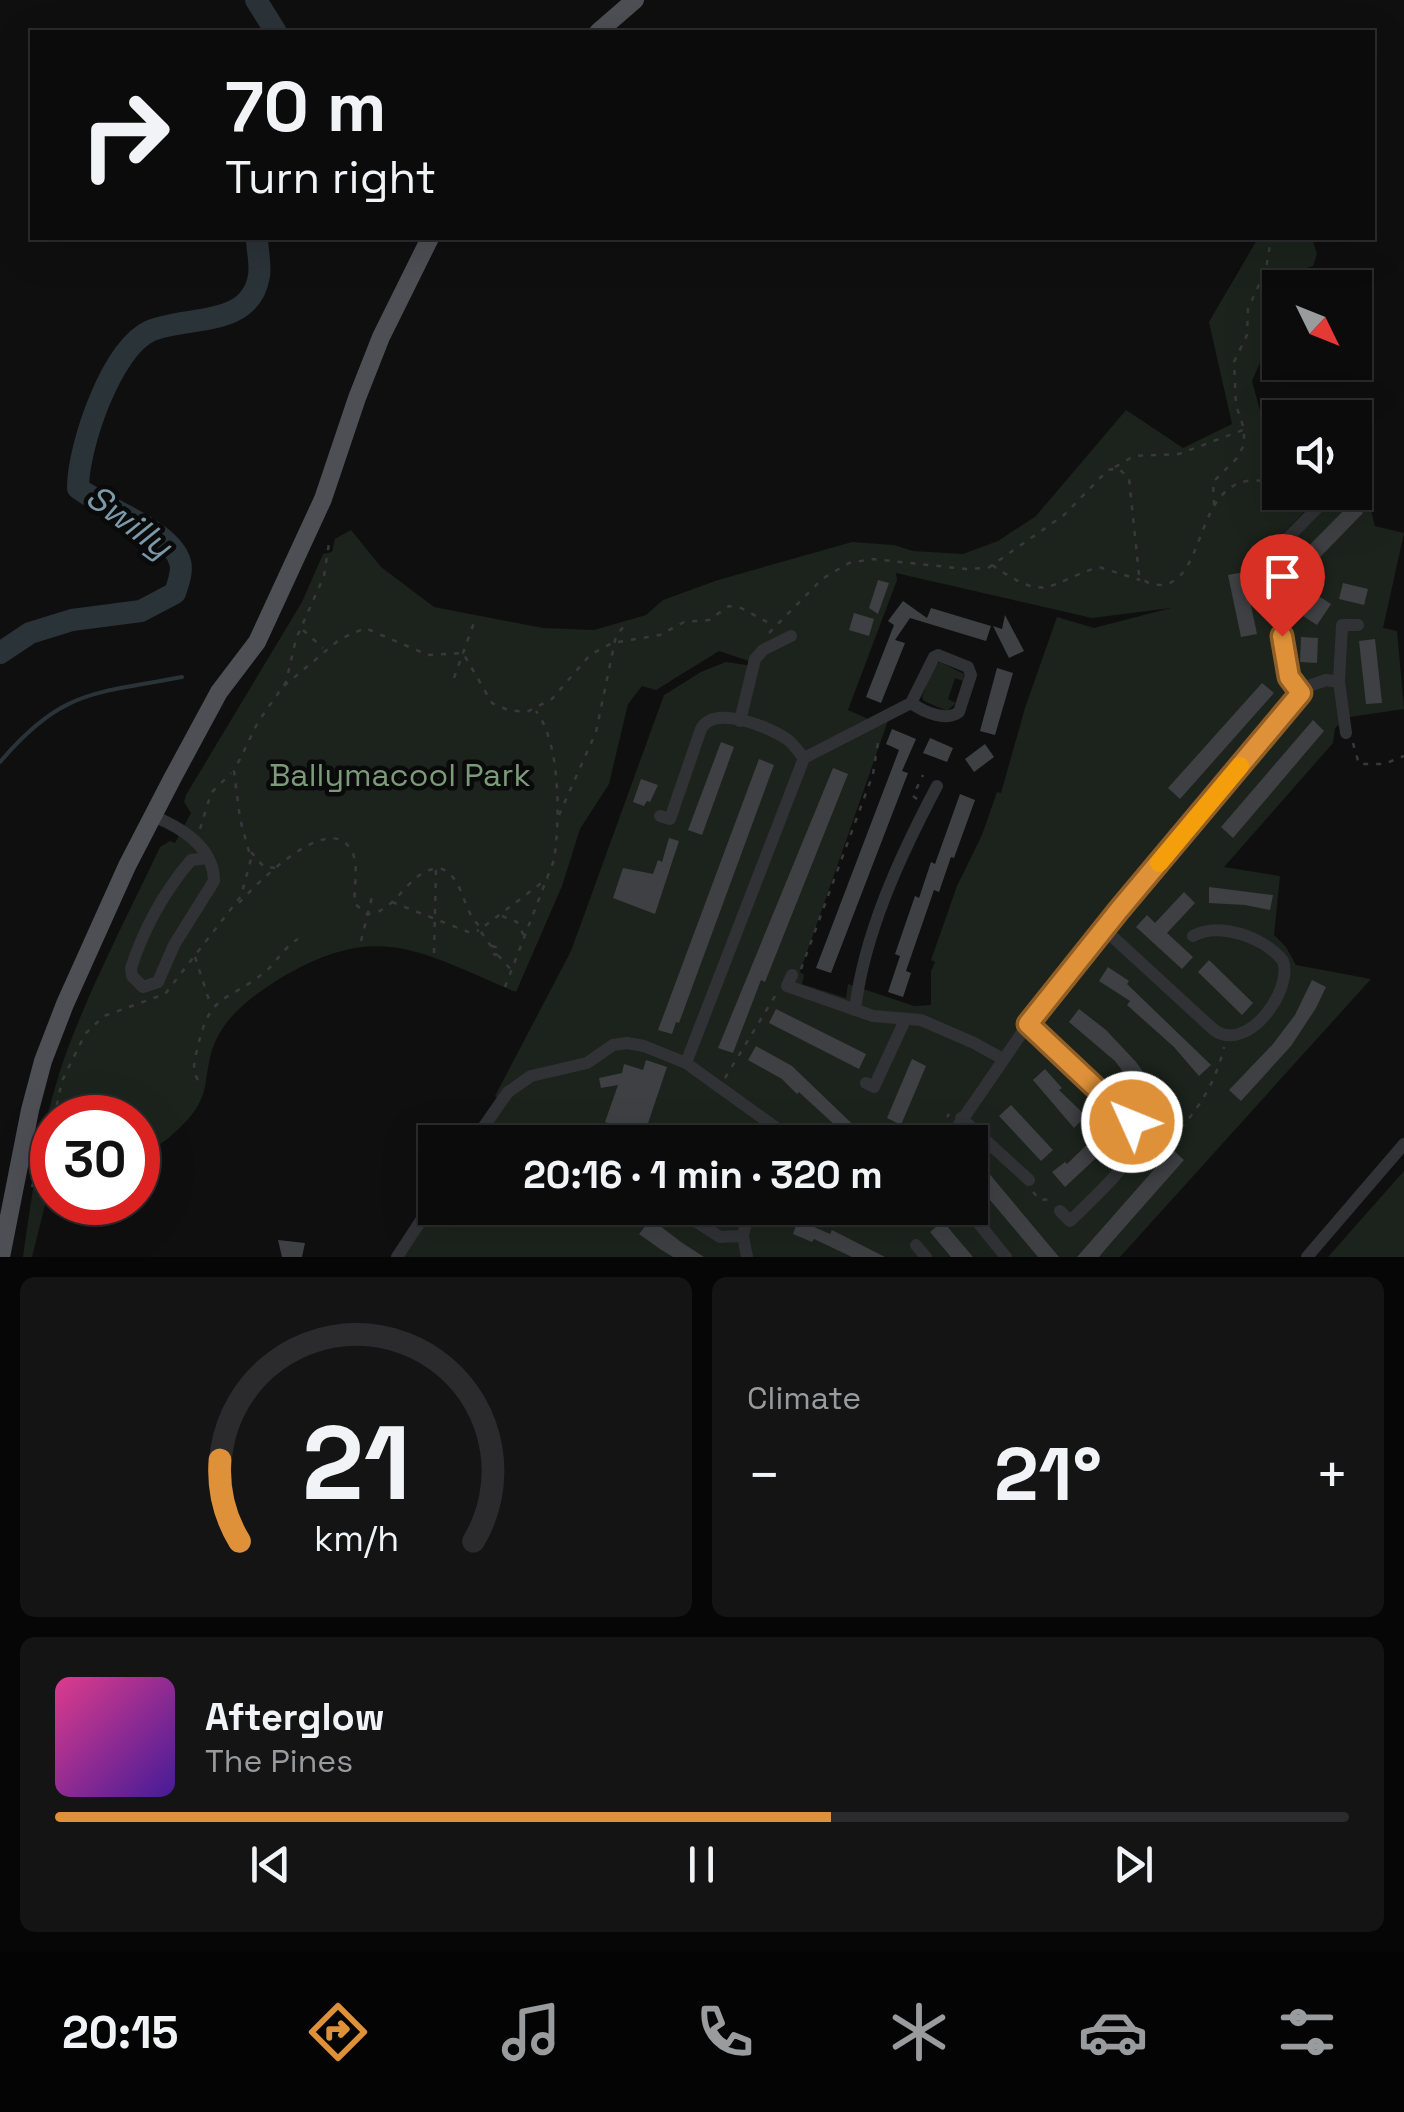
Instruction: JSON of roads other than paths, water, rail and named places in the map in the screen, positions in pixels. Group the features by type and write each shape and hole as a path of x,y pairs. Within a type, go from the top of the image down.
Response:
{"main road":[{"path":"600,30 635,0"},
{"path":"1,1257 30,1110 43,1062 73,987 153,816 218,692 257,642 322,499 381,337 429,240"}],"street":[{"path":"1301,693 1289,677 1269,565 1272,554 1315,510"},
{"path":"1346,732 1339,682 1342,624 1358,625"},
{"path":"740,720 755,659 791,636"},
{"path":"686,1063 804,758 911,703 934,657 968,667 971,675 955,716 948,718 911,703"},
{"path":"950,1125 1104,930 1301,693 1316,682 1339,682"},
{"path":"660,816 670,818 705,721 724,716 740,720 788,740 804,758"},
{"path":"855,1010 862,970 886,897 937,786"},
{"path":"153,816 184,830 208,858 214,880 174,945 158,982 143,987 132,976 131,968 187,848 184,830"},
{"path":"177,874 196,857 208,858"},
{"path":"1104,930 1214,1030 1226,1037 1239,1036 1256,1024 1272,1004 1285,978 1286,966 1275,952 1250,938 1213,931 1193,936"},
{"path":"792,975 787,986 873,1016 922,1020 1003,1060"},
{"path":"866,1083 874,1087 905,1020"},
{"path":"1028,1024 1132,1122 1136,1134 1134,1149 1125,1162 1070,1222 1062,1205"},
{"path":"485,1125 522,1079 597,1064 614,1045 627,1043 686,1063 763,1125"},
{"path":"958,1112 1027,1182"},
{"path":"1306,1257 1404,1144"},
{"path":"396,1257 418,1224"},
{"path":"701,1225 720,1237 743,1236"},
{"path":"745,1225 743,1236 748,1257"},
{"path":"980,1225 1006,1257"},
{"path":"916,1245 926,1257"}],"waterway":[{"name":"Swilly","path":"256,0 275,30"},
{"name":"Swilly","path":"0,653 30,633 72,620 141,611 175,593 181,569 174,550 151,530 78,488 79,470 99,401 122,357 150,331 215,317 243,305 259,276 257,240"},
{"path":"0,762 42,720 81,699 182,677"}],"park label":[{"name":"Ballymacool Park","path":"400,775"}]}
